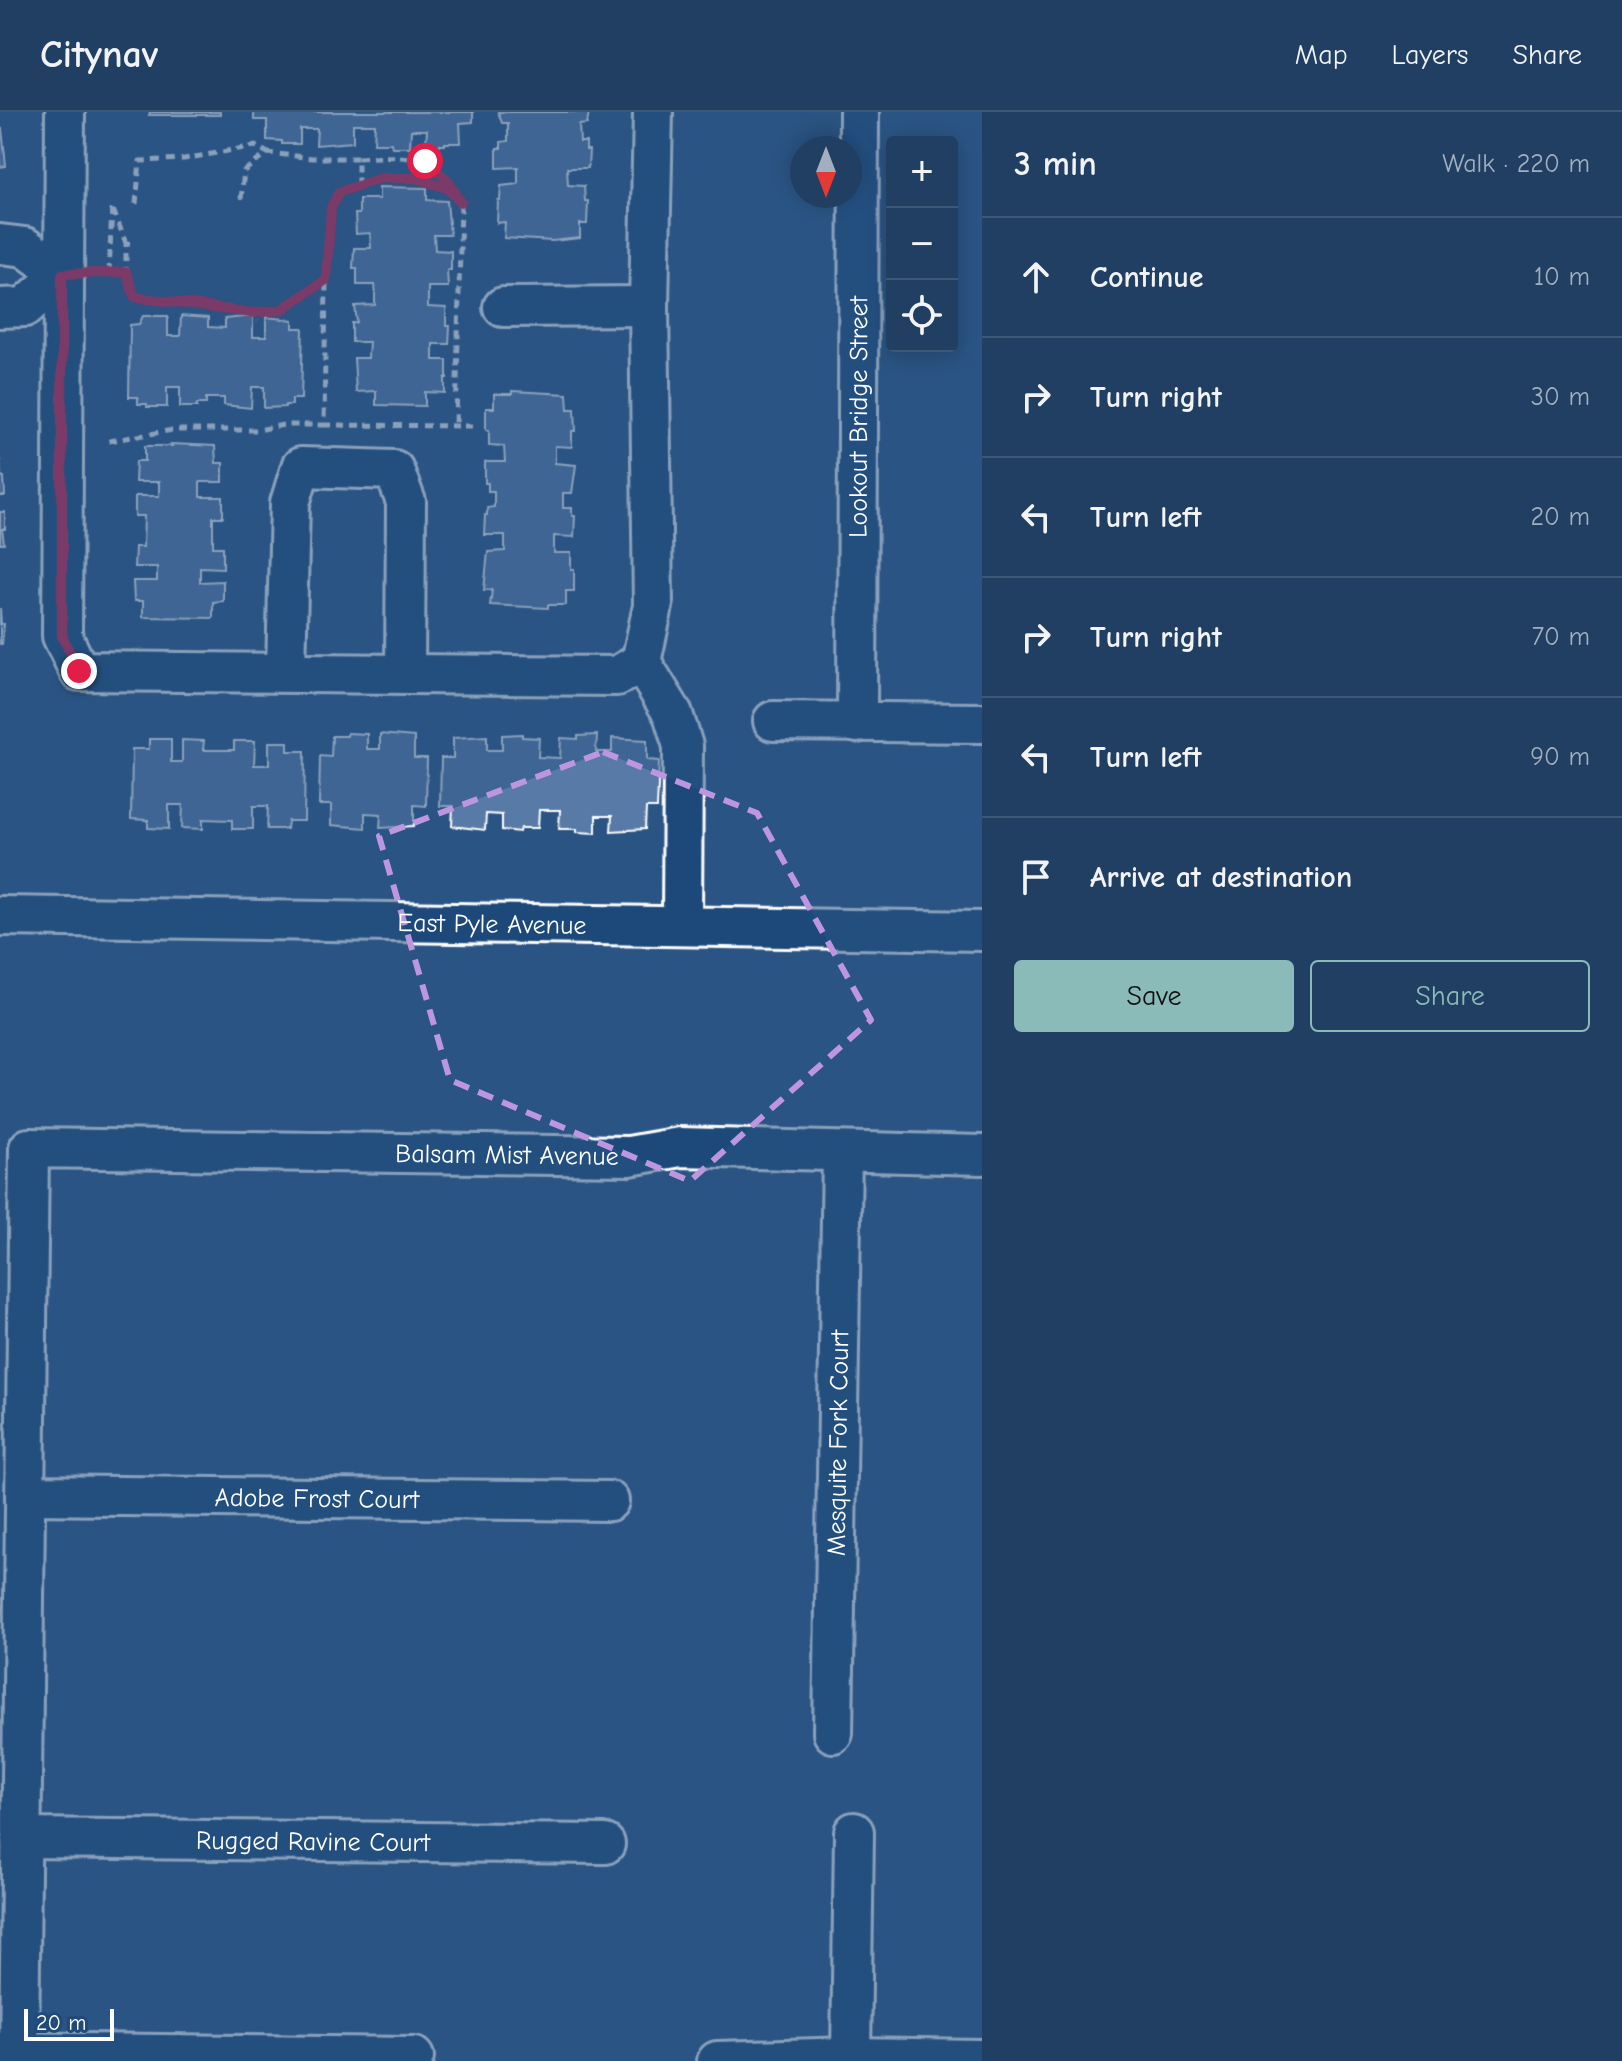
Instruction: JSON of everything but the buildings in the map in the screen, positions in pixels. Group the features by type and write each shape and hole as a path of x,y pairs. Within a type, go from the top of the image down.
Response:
{"street":[{"path":"65,112 62,636 79,671 617,676 641,662"},
{"path":"653,112 649,306 653,606 641,662 673,714 683,746 682,925"},
{"name":"Lookout Bridge Street","path":"857,723 859,112"},
{"path":"0,244 25,247 62,274"},
{"path":"0,308 25,307 62,274"},
{"path":"503,307 649,306"},
{"path":"286,672 290,503 301,467 394,470 406,502 405,674"},
{"path":"773,721 982,723"},
{"name":"East Pyle Avenue","path":"0,916 982,931"},
{"name":"Balsam Mist Avenue","path":"25,1495 29,1148 629,1156 680,1147 982,1155"},
{"name":"Mesquite Fork Court","path":"833,1733 842,1153"},
{"path":"25,1495 21,1838 10,2052 414,2057"},
{"name":"Adobe Frost Court","path":"25,1495 609,1501"},
{"path":"851,2057 854,1832"},
{"name":"Rugged Ravine Court","path":"21,1838 605,1844"},
{"path":"717,2061 851,2057 982,2059"}],"path":[{"path":"136,204 140,161 184,159 255,146 268,153 313,158 399,156 425,161 447,179 461,202 456,426"},
{"path":"241,199 244,171 268,153"},
{"path":"358,158 358,185"},
{"path":"324,425 326,280 331,208 339,192 381,178 415,178 447,188 461,202"},
{"path":"109,273 112,207 126,243 126,272 135,297 251,313 281,310 326,280"},
{"path":"126,243 135,244"},
{"path":"62,274 126,272"},
{"path":"251,313 258,321"},
{"path":"109,441 173,430 258,430 283,425 477,426"}],"highlighted area":[{"path":"603,752 757,813 871,1020 690,1181 450,1080 379,836"}],"route":[{"path":"79,671 62,636 62,274 126,272 135,297 251,313 281,310 326,280 331,208 339,192 381,178 415,178 447,188 461,202 447,179 425,161"}]}
